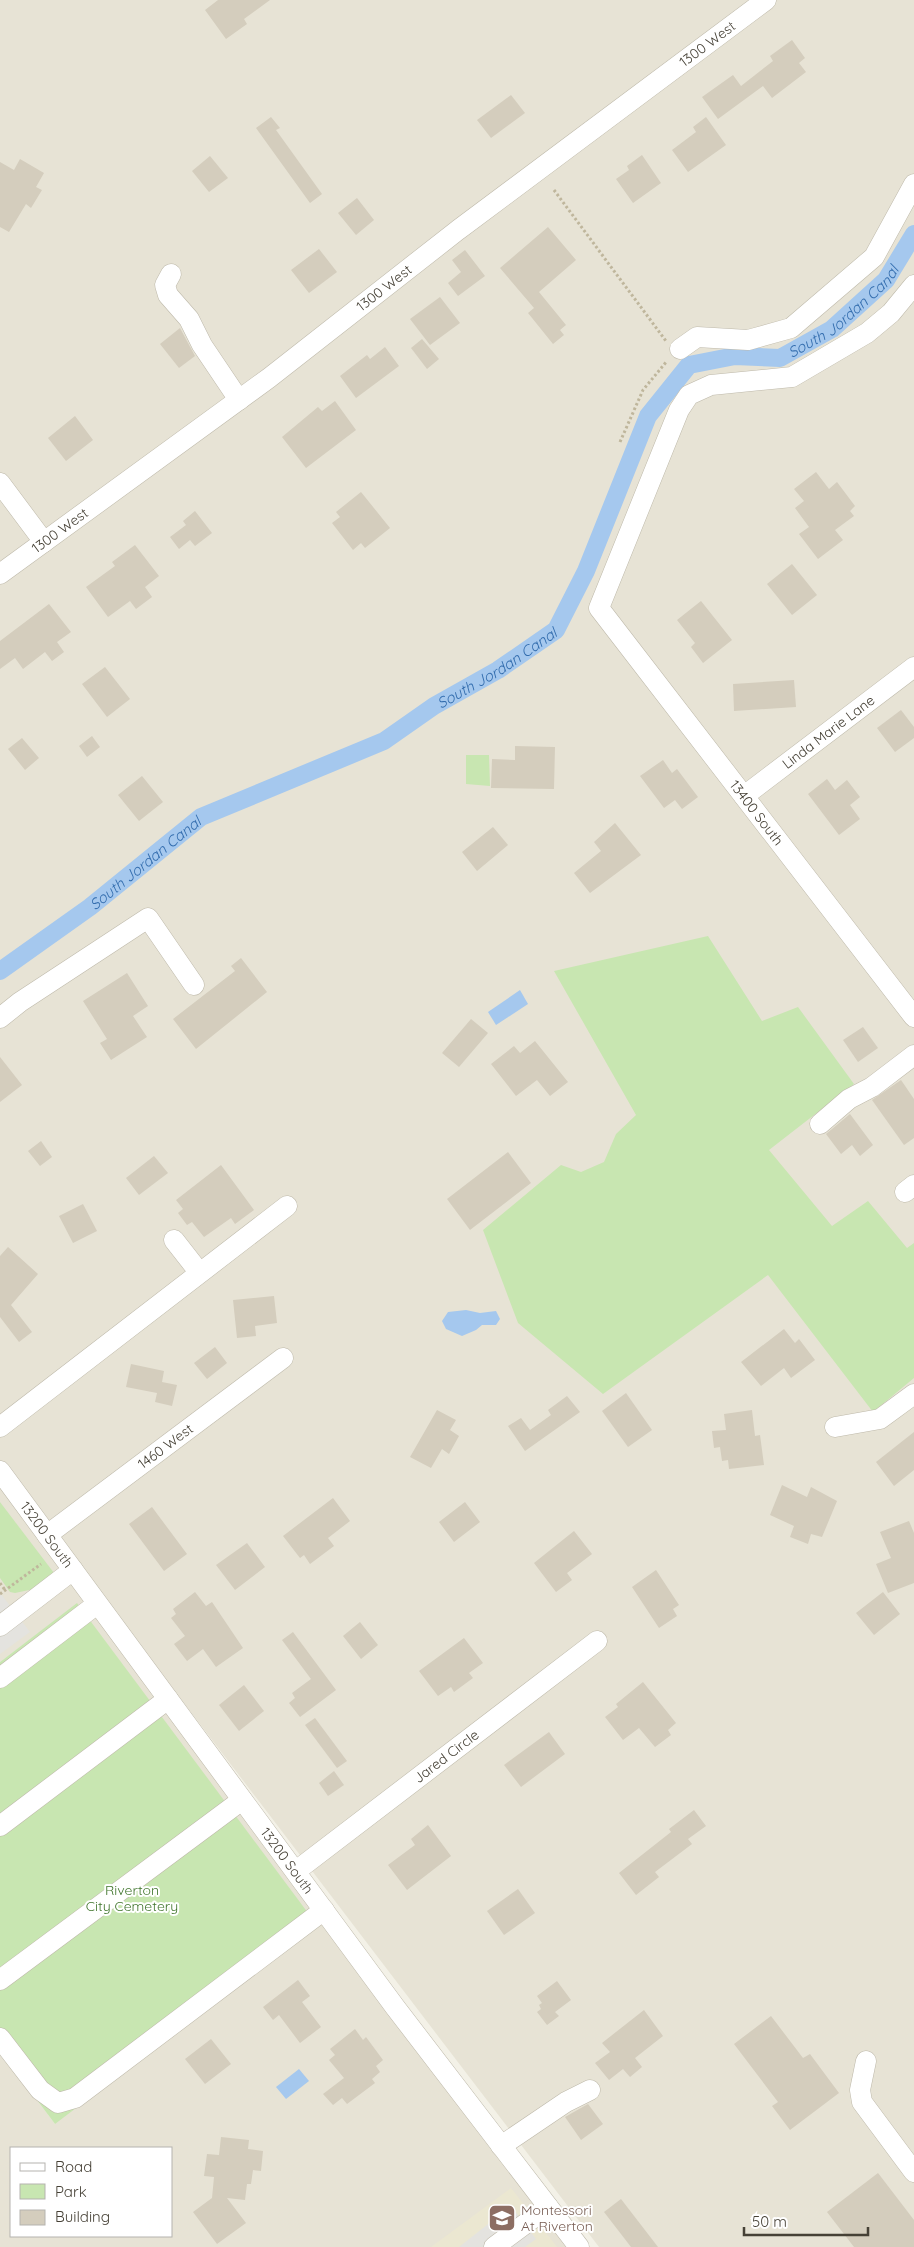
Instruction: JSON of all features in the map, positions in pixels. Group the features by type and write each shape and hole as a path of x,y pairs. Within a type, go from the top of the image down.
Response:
{"street":[{"name":"1300 West","path":"1,572 239,400 458,230 766,0"},
{"path":"672,351 697,337 748,340 791,328 874,258 914,184"},
{"path":"171,274 165,285 168,295 189,319 202,345 239,400"},
{"name":"13400 South","path":"914,285 890,313 867,333 792,377 711,385 689,395 679,410 599,608 914,1017"},
{"path":"0,483 44,542"},
{"name":"Linda Marie Lane","path":"744,796 914,667"},
{"path":"0,1018 20,1002 148,918 194,985"},
{"path":"820,1124 849,1099 872,1088 914,1055"},
{"path":"0,1427 287,1206"},
{"path":"174,1240 199,1272"},
{"name":"1460 West","path":"47,1535 283,1358"},
{"path":"835,1427 880,1419 914,1394"},
{"name":"13200 South","path":"0,1471 324,1910 579,2247"},
{"path":"0,1626 73,1570"},
{"path":"0,1678 97,1604"},
{"name":"Jared Circle","path":"296,1871 596,1641"},
{"path":"0,1826 168,1699"},
{"path":"0,1980 242,1800"},
{"path":"0,2038 40,2090 58,2103 75,2098 324,1910"},
{"path":"866,2061 860,2090 862,2102 914,2172"},
{"path":"501,2146 566,2102 590,2090"},
{"path":"494,2247 548,2207"}],"path":[{"path":"554,190 672,351 643,390 620,442"},
{"path":"0,1594 41,1564"},
{"path":"0,1582 5,1590"}],"shaded area":[{"path":"0,0 914,0 914,2247 599,2247 0,1462"},
{"path":"0,1485 573,2247 0,2247 0,2051 55,2124 77,1604 0,1662"},
{"path":"0,1595 30,1632 0,1654"},
{"name":"Montessori At Riverton","path":"511,2188 557,2247 431,2247"},
{"path":"511,2206 536,2239 525,2247 459,2247"}],"green space":[{"path":"466,755 489,755 490,786 466,784"},
{"path":"708,936 762,1021 798,1007 854,1084 769,1150 832,1226 868,1201 907,1248 914,1243 914,1378 873,1412 768,1275 603,1394 518,1323 483,1230 561,1165 581,1172 604,1162 616,1134 636,1115 554,971"},
{"path":"0,1502 54,1573 34,1589 15,1593 10,1592 0,1578"},
{"name":"Riverton City Cemetery","path":"77,1603 317,1925 55,2124 0,2051 0,1662"}],"water":[{"path":"520,990 528,1004 496,1025 488,1012"},
{"path":"466,1310 480,1313 496,1311 500,1319 496,1325 482,1325 462,1336 446,1329 442,1321 448,1312"},
{"path":"299,2069 309,2081 286,2099 276,2087"}],"building":[{"path":"218,0 270,0 244,19 247,24 226,39 205,10"},
{"path":"792,40 805,58 799,63 806,72 772,98 763,86 718,119 702,97 733,75 741,86 773,61 770,56"},
{"path":"511,95 525,113 491,138 477,120"},
{"path":"271,117 280,128 276,130 322,194 310,203 256,128"},
{"path":"706,117 726,145 688,172 672,150 696,132 693,127"},
{"path":"642,155 661,183 633,203 616,179 629,170 627,166"},
{"path":"210,156 228,178 209,192 192,171"},
{"path":"20,159 44,173 36,187 42,190 31,208 26,204 9,232 0,227 0,162 14,170"},
{"path":"357,198 374,220 356,235 338,213"},
{"path":"548,227 576,260 539,292 566,325 560,330 564,335 553,344 528,313 534,308 500,268"},
{"path":"319,249 337,272 309,293 291,270"},
{"path":"465,250 485,276 458,296 448,283 461,272 452,260"},
{"path":"440,297 460,323 430,345 410,319"},
{"path":"180,328 195,356 179,368 160,344"},
{"path":"422,339 439,359 427,369 411,348"},
{"path":"385,347 399,366 356,398 340,376 367,355 370,359"},
{"path":"335,401 356,430 306,468 282,437 318,407 322,411"},
{"path":"75,416 93,440 66,461 48,438"},
{"path":"816,472 829,489 837,482 855,506 850,511 854,516 835,530 843,540 818,559 799,534 809,527 795,508 804,501 794,489"},
{"path":"361,492 390,528 365,548 361,543 353,550 332,523 340,517 336,512"},
{"path":"195,511 212,533 195,546 190,540 179,549 170,537 186,525 183,521"},
{"path":"135,545 159,576 145,587 152,597 136,609 130,601 108,617 86,587 115,566 112,562"},
{"path":"792,564 817,595 792,615 767,584"},
{"path":"701,601 732,640 703,663 691,647 695,643 677,620"},
{"path":"49,604 71,632 57,642 64,652 52,661 45,652 23,669 15,658 0,669 0,641"},
{"path":"105,667 130,699 107,717 82,684"},
{"path":"794,680 796,707 734,711 733,684"},
{"path":"901,710 914,727 914,738 895,752 877,728"},
{"path":"92,736 100,747 87,757 79,746"},
{"path":"22,738 39,758 25,770 8,749"},
{"path":"515,746 555,747 554,789 491,788 492,759 515,760"},
{"path":"663,760 672,773 677,769 698,797 682,809 675,800 664,808 640,776"},
{"path":"142,776 163,802 139,821 118,795"},
{"path":"827,779 835,790 847,780 860,797 850,805 860,819 839,835 808,794"},
{"path":"615,823 641,855 590,893 574,873 601,851 594,842"},
{"path":"493,827 508,845 477,871 462,852"},
{"path":"241,958 267,992 196,1049 173,1019 235,971 231,966"},
{"path":"127,973 148,1006 133,1016 147,1037 111,1060 100,1043 107,1039 83,1001"},
{"path":"471,1019 488,1033 459,1067 442,1053"},
{"path":"863,1027 878,1048 858,1062 843,1040"},
{"path":"535,1041 568,1082 550,1096 537,1080 516,1096 491,1064 514,1046 520,1053"},
{"path":"0,1057 22,1085 0,1102"},
{"path":"901,1080 914,1099 914,1138 904,1145 872,1100"},
{"path":"850,1114 873,1145 860,1156 852,1145 841,1154 826,1134"},
{"path":"41,1141 52,1157 40,1166 28,1151"},
{"path":"508,1152 531,1183 470,1230 447,1199"},
{"path":"154,1156 168,1173 139,1195 126,1178"},
{"path":"221,1165 254,1210 235,1224 231,1218 204,1237 192,1222 187,1225 178,1213 183,1209 176,1200"},
{"path":"83,1204 97,1231 73,1243 59,1216"},
{"path":"8,1247 38,1274 11,1305 32,1332 19,1342 0,1317 0,1256"},
{"path":"274,1296 277,1323 255,1326 256,1336 237,1338 233,1300"},
{"path":"784,1329 795,1343 799,1339 815,1360 791,1378 784,1368 761,1386 741,1362"},
{"path":"215,1347 227,1363 207,1379 194,1363"},
{"path":"131,1364 164,1371 162,1382 177,1385 172,1406 155,1402 157,1393 126,1387"},
{"path":"626,1393 652,1430 628,1447 602,1411"},
{"path":"567,1396 580,1412 525,1451 508,1426 521,1418 530,1430 551,1415 548,1410"},
{"path":"437,1410 456,1420 450,1430 459,1436 449,1454 442,1449 431,1468 410,1457"},
{"path":"752,1410 755,1436 760,1435 764,1465 729,1469 728,1460 722,1461 720,1447 714,1448 712,1431 726,1430 724,1414"},
{"path":"914,1432 914,1470 894,1486 876,1462"},
{"path":"782,1485 807,1497 811,1487 837,1501 822,1537 811,1534 808,1544 790,1537 794,1526 770,1515"},
{"path":"333,1498 350,1521 328,1538 334,1546 310,1564 304,1555 300,1558 283,1536"},
{"path":"465,1502 480,1522 454,1542 439,1522"},
{"path":"152,1507 187,1554 164,1571 129,1524"},
{"path":"909,1521 914,1533 914,1583 888,1593 876,1564 891,1558 880,1532"},
{"path":"574,1531 592,1554 567,1573 572,1580 556,1592 534,1563"},
{"path":"247,1543 265,1567 235,1590 216,1565"},
{"path":"656,1570 679,1605 673,1609 677,1616 659,1628 632,1587"},
{"path":"195,1592 206,1606 212,1602 243,1648 216,1667 203,1649 187,1661 174,1644 185,1636 171,1618 176,1614 173,1609"},
{"path":"883,1592 900,1614 874,1635 856,1613"},
{"path":"360,1622 378,1645 361,1659 343,1636"},
{"path":"293,1632 336,1690 300,1717 289,1703 295,1698 292,1693 311,1679 282,1640"},
{"path":"464,1638 483,1663 469,1673 473,1678 454,1692 451,1687 438,1696 419,1671"},
{"path":"643,1682 676,1723 668,1730 671,1735 655,1747 639,1728 623,1740 605,1717 618,1707 616,1704"},
{"path":"244,1685 264,1711 239,1731 219,1705"},
{"path":"315,1718 347,1761 337,1768 305,1725"},
{"path":"549,1732 565,1754 521,1787 504,1765"},
{"path":"334,1771 344,1785 328,1796 319,1783"},
{"path":"694,1810 706,1826 688,1839 692,1844 655,1872 659,1877 636,1895 619,1873 671,1832 669,1829"},
{"path":"428,1825 451,1856 407,1890 388,1865 415,1845 411,1839"},
{"path":"518,1889 535,1913 504,1935 487,1911"},
{"path":"298,1980 310,1996 302,2002 321,2027 300,2043 279,2015 273,2020 263,2007"},
{"path":"557,1981 571,2000 555,2012 559,2016 547,2025 537,2012 541,2009 539,2005 542,2003 537,1996"},
{"path":"644,2010 663,2036 635,2058 642,2067 630,2077 623,2069 609,2080 595,2063 610,2052 602,2043"},
{"path":"771,2016 803,2058 810,2054 839,2093 790,2130 772,2106 778,2102 734,2044"},
{"path":"355,2029 363,2040 366,2037 383,2060 376,2066 380,2072 372,2079 375,2083 347,2104 342,2098 333,2105 323,2094 344,2078 329,2060 335,2055 330,2049"},
{"path":"211,2039 231,2064 205,2084 185,2059"},
{"path":"588,2104 603,2124 581,2140 565,2117"},
{"path":"221,2137 249,2140 248,2149 263,2151 261,2171 253,2170 251,2184 247,2184 245,2200 227,2198 246,2223 217,2244 193,2212 212,2198 214,2177 204,2176 207,2154 219,2155"},
{"path":"878,2173 914,2220 914,2247 854,2247 827,2212"},
{"path":"621,2199 658,2247 631,2247 604,2212"}],"waterway":[{"name":"South Jordan Canal","path":"0,971 90,907 201,817 384,741 434,706 498,670 556,630 586,571 648,416 689,365 735,356 780,358 832,329 886,280 914,234"}],"place":[{"name":"Montessori At Riverton","path":"502,2218"}]}
